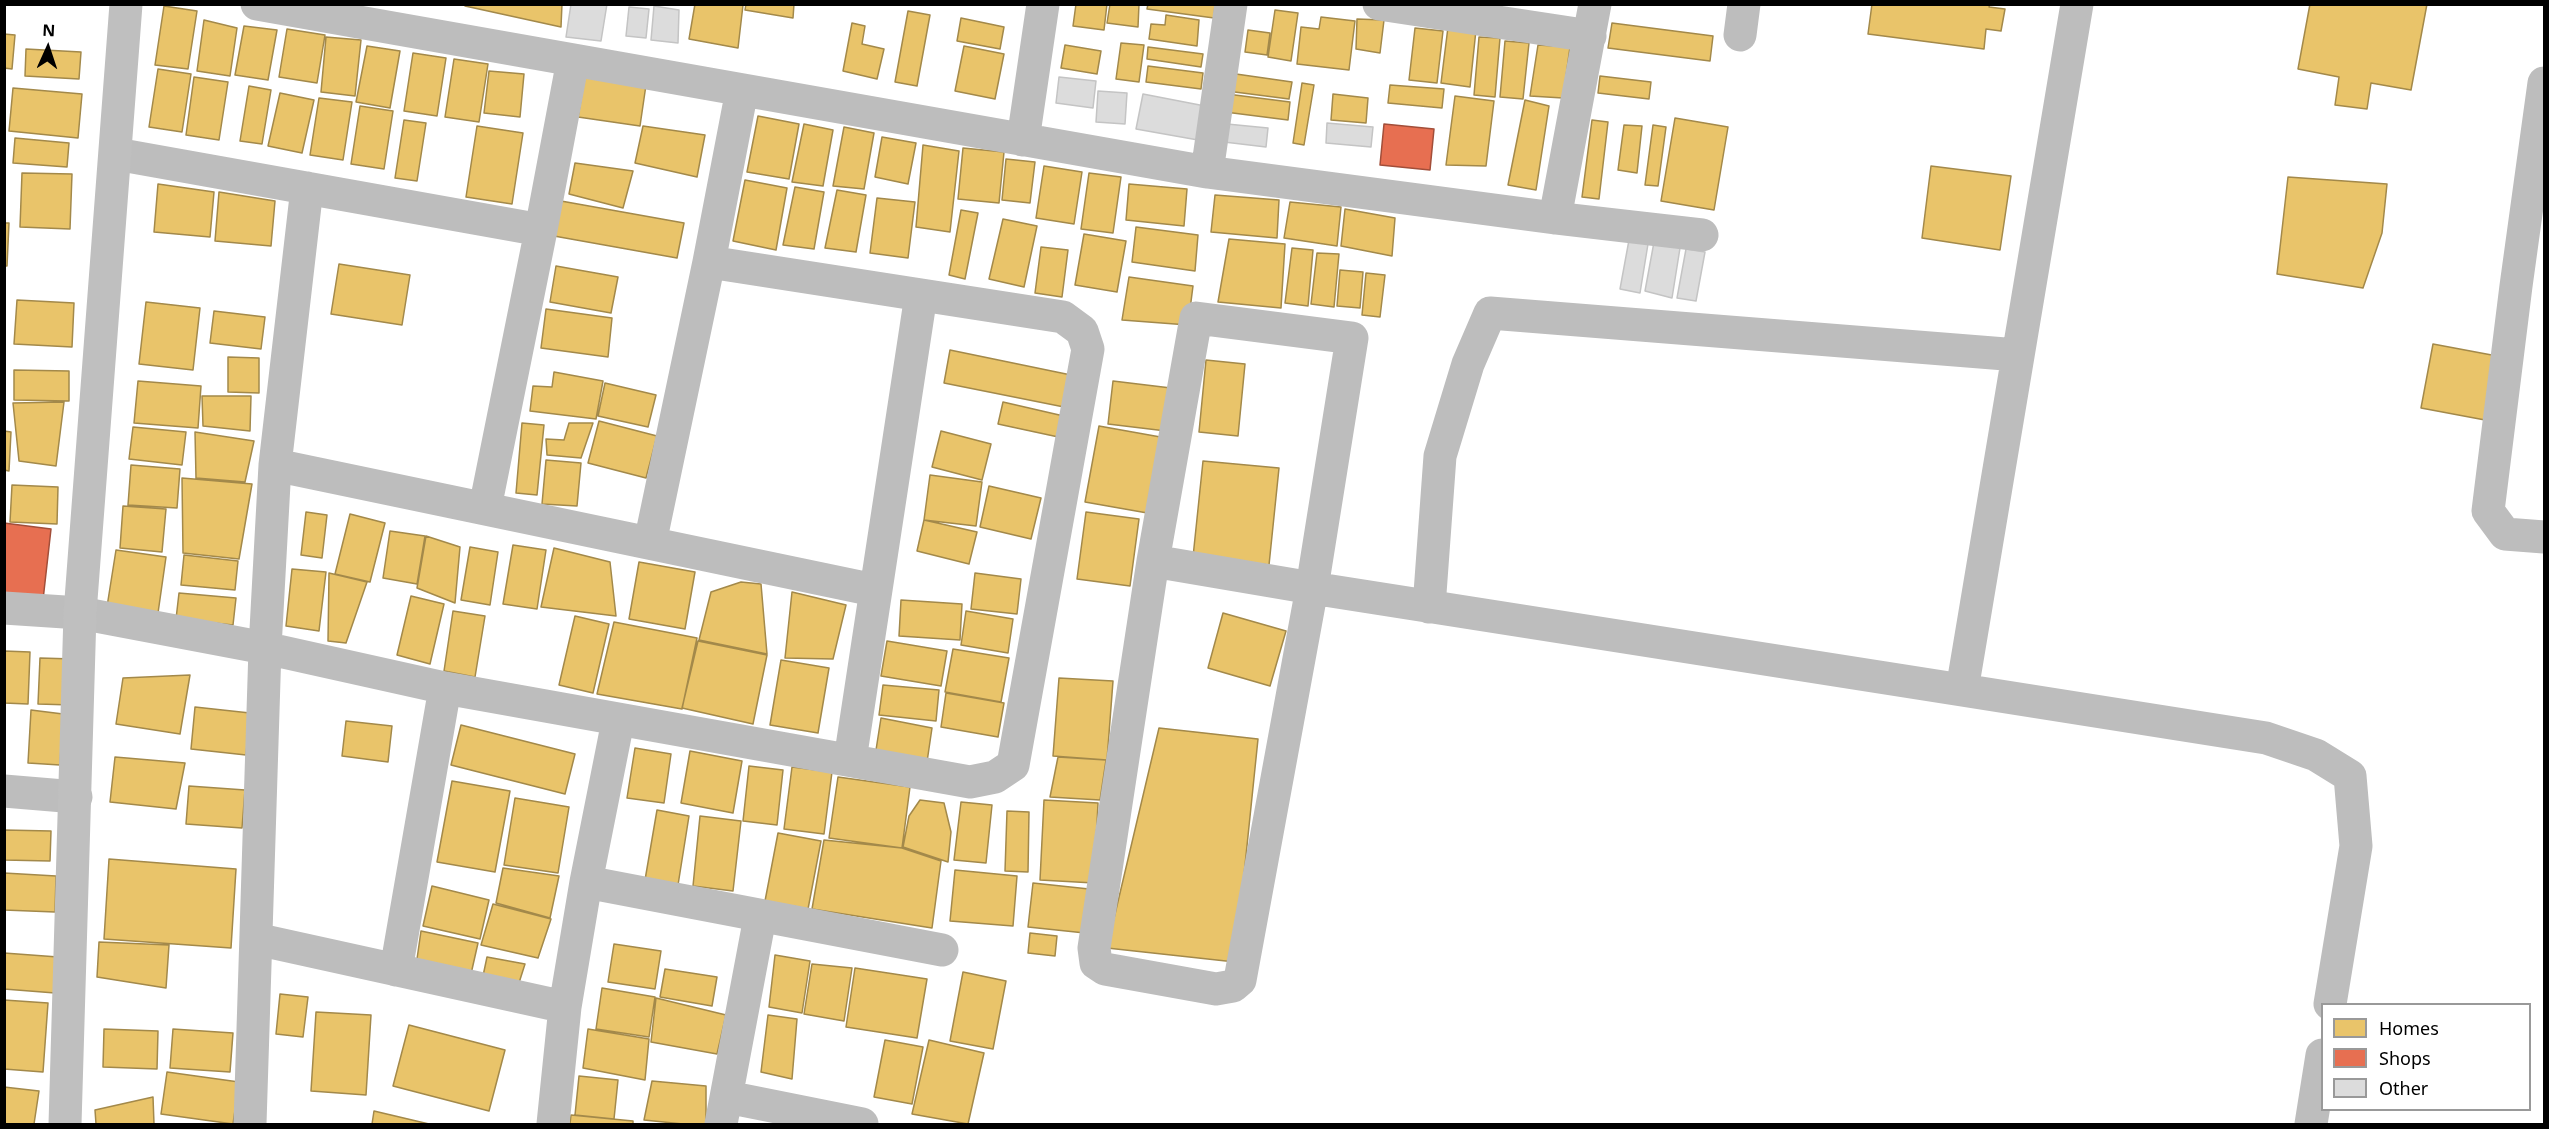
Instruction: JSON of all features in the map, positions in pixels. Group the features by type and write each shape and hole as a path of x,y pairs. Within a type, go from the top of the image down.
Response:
{"street":[{"path":"65,1125 80,613 126,4"},
{"path":"257,4 324,10 573,60 1207,172 1556,219 1702,235"},
{"path":"1023,140 1043,4"},
{"path":"1207,172 1232,4"},
{"path":"1378,4 1437,9 1590,36"},
{"path":"1556,219 1595,4"},
{"path":"1962,690 2077,4"},
{"path":"484,508 573,60"},
{"path":"2544,83 2488,512 2505,534 2544,537"},
{"path":"650,543 709,262 742,90"},
{"path":"116,153 541,230"},
{"path":"250,1125 265,648 275,465 307,188"},
{"path":"4,608 80,613 265,648 444,688 618,721 970,782 995,777 1013,765 1088,349 1082,331 1063,317 709,262"},
{"path":"850,760 874,590 921,295"},
{"path":"1429,607 1440,456 1468,364 1490,313 2018,355"},
{"path":"1196,318 1352,338 1312,588 1240,980 1233,986 1216,989 1105,969 1096,963 1094,948 1153,561 1196,318"},
{"path":"275,465 874,590"},
{"path":"1153,561 1429,607 2266,738 2316,754 2350,776 2356,846 2330,1003"},
{"path":"396,970 444,688"},
{"path":"553,1125 565,1007 586,882 618,721"},
{"path":"4,791 76,797"},
{"path":"586,882 942,950"},
{"path":"760,917 724,1111 862,1125"},
{"path":"256,939 565,1007"},
{"path":"2312,1125 2321,1062"}],"building: Homes":[{"path":"465,4 562,4 561,27 465,6"},
{"path":"695,4 743,5 738,48 689,39"},
{"path":"746,4 794,4 793,18 745,10"},
{"path":"1076,4 1107,4 1104,30 1073,26"},
{"path":"1110,4 1139,4 1138,27 1107,23"},
{"path":"1148,4 1215,4 1214,18 1147,9"},
{"path":"1872,4 1990,4 1989,7 2005,9 2001,31 1986,29 1984,49 1868,34"},
{"path":"2310,4 2427,4 2411,90 2371,83 2367,109 2335,105 2339,77 2298,69"},
{"path":"164,6 197,11 188,69 155,65"},
{"path":"1275,10 1298,13 1291,61 1268,57"},
{"path":"908,11 930,15 917,86 895,82"},
{"path":"1166,15 1199,20 1197,46 1149,39 1151,24 1165,25"},
{"path":"1321,17 1355,21 1349,70 1297,64 1301,27 1319,29"},
{"path":"961,18 1004,27 1000,49 957,41"},
{"path":"1357,19 1384,20 1380,53 1356,49"},
{"path":"204,20 237,28 230,76 197,71"},
{"path":"852,23 865,26 862,44 884,49 877,79 843,71"},
{"path":"1612,23 1713,36 1710,61 1608,48"},
{"path":"244,26 277,30 268,80 235,75"},
{"path":"1448,27 1476,30 1470,87 1441,83"},
{"path":"1415,28 1443,31 1437,83 1409,80"},
{"path":"287,29 325,35 317,83 279,77"},
{"path":"1248,30 1270,33 1267,55 1245,52"},
{"path":"4,34 15,35 12,69 4,68"},
{"path":"326,37 361,40 355,96 321,92"},
{"path":"1479,37 1500,38 1495,97 1474,95"},
{"path":"1505,41 1529,43 1523,99 1500,97"},
{"path":"1121,43 1144,45 1139,82 1116,79"},
{"path":"1065,45 1101,51 1097,74 1061,68"},
{"path":"1538,45 1570,47 1563,98 1530,96"},
{"path":"367,46 400,51 390,108 356,102"},
{"path":"964,46 1004,54 995,99 955,91"},
{"path":"1148,47 1203,54 1201,67 1147,59"},
{"path":"26,49 81,52 79,79 25,76"},
{"path":"413,53 446,58 437,116 404,111"},
{"path":"454,59 488,64 479,122 445,117"},
{"path":"1148,66 1203,73 1201,89 1146,82"},
{"path":"158,69 191,74 182,132 149,127"},
{"path":"489,71 524,74 520,117 484,113"},
{"path":"1229,73 1292,82 1289,99 1227,91"},
{"path":"585,76 646,85 640,126 578,117"},
{"path":"1600,76 1651,82 1649,99 1598,93"},
{"path":"194,77 228,82 219,140 186,135"},
{"path":"1302,83 1314,85 1304,145 1293,143"},
{"path":"1390,85 1444,89 1442,108 1388,103"},
{"path":"249,86 271,90 262,144 240,141"},
{"path":"13,88 82,94 78,138 9,131"},
{"path":"280,93 314,100 302,153 268,146"},
{"path":"1227,94 1290,102 1288,120 1225,112"},
{"path":"1333,94 1368,98 1366,123 1331,120"},
{"path":"1455,96 1494,101 1486,166 1446,165"},
{"path":"319,98 352,102 343,160 310,155"},
{"path":"1525,100 1549,106 1536,190 1508,185"},
{"path":"360,106 393,111 384,169 351,164"},
{"path":"758,116 799,124 789,179 747,172"},
{"path":"1675,118 1728,127 1714,210 1661,201"},
{"path":"404,120 426,123 417,181 395,178"},
{"path":"1592,120 1608,122 1599,199 1582,197"},
{"path":"804,124 833,130 823,186 792,182"},
{"path":"1624,125 1642,126 1637,173 1618,170"},
{"path":"1653,125 1666,127 1658,186 1645,185"},
{"path":"477,126 523,133 512,204 466,197"},
{"path":"643,126 705,135 697,177 635,163"},
{"path":"844,127 874,133 864,189 833,186"},
{"path":"882,137 916,143 908,184 875,177"},
{"path":"15,138 69,143 67,167 13,163"},
{"path":"923,145 959,151 950,232 916,227"},
{"path":"963,148 1004,152 999,203 958,199"},
{"path":"1006,159 1035,162 1030,203 1002,200"},
{"path":"575,163 633,171 623,208 569,194"},
{"path":"1044,166 1082,172 1074,224 1036,218"},
{"path":"1931,166 2011,176 2000,250 1922,238"},
{"path":"22,173 72,174 70,229 20,227"},
{"path":"1089,173 1121,177 1113,233 1081,229"},
{"path":"2288,177 2387,184 2382,233 2363,288 2277,274"},
{"path":"745,180 787,188 776,250 733,241"},
{"path":"158,184 214,192 210,237 154,232"},
{"path":"1129,184 1187,189 1184,226 1126,220"},
{"path":"795,187 824,192 814,249 783,245"},
{"path":"837,190 866,195 856,252 825,248"},
{"path":"219,192 275,201 271,246 215,241"},
{"path":"1215,195 1279,200 1277,238 1211,232"},
{"path":"877,198 915,202 908,258 870,253"},
{"path":"561,201 684,223 677,258 554,236"},
{"path":"1290,202 1341,207 1337,246 1284,238"},
{"path":"1345,209 1395,218 1392,256 1341,246"},
{"path":"961,210 978,213 965,279 949,275"},
{"path":"1003,219 1037,226 1024,287 989,279"},
{"path":"4,223 9,223 7,266 4,266"},
{"path":"1136,227 1198,235 1195,271 1132,262"},
{"path":"1084,234 1126,241 1117,292 1075,285"},
{"path":"1229,239 1285,244 1281,308 1218,302"},
{"path":"1041,247 1068,250 1062,297 1035,293"},
{"path":"1292,248 1313,250 1308,306 1285,303"},
{"path":"1317,253 1339,254 1334,307 1311,304"},
{"path":"339,264 410,275 402,325 331,314"},
{"path":"556,266 618,277 611,313 550,302"},
{"path":"1340,270 1363,272 1360,308 1337,306"},
{"path":"1366,273 1385,275 1380,317 1362,315"},
{"path":"1129,277 1193,286 1188,325 1122,320"},
{"path":"17,300 74,303 72,347 14,344"},
{"path":"146,302 200,308 193,370 139,364"},
{"path":"546,309 612,318 608,357 541,348"},
{"path":"214,311 265,317 261,349 210,343"},
{"path":"2433,344 2497,356 2485,420 2421,408"},
{"path":"950,350 1071,375 1064,407 944,383"},
{"path":"228,357 259,358 259,393 228,392"},
{"path":"1206,360 1245,364 1238,436 1199,432"},
{"path":"14,370 69,371 69,401 14,400"},
{"path":"554,372 603,381 596,419 530,411 533,386 552,387"},
{"path":"138,381 201,386 198,428 134,423"},
{"path":"1113,381 1171,388 1166,431 1108,424"},
{"path":"605,383 656,395 648,427 598,416"},
{"path":"202,396 251,396 250,431 203,426"},
{"path":"64,402 56,466 19,461 13,403"},
{"path":"1003,402 1068,417 1063,438 998,424"},
{"path":"599,421 657,436 646,478 588,463"},
{"path":"522,423 544,425 537,495 516,493"},
{"path":"569,423 593,423 581,458 547,455 546,439 564,440"},
{"path":"1099,426 1166,438 1153,514 1085,502"},
{"path":"133,427 186,432 182,465 129,459"},
{"path":"4,431 11,432 9,471 4,470"},
{"path":"941,431 991,444 982,480 932,467"},
{"path":"195,432 254,441 245,482 196,478"},
{"path":"546,460 581,463 577,506 542,504"},
{"path":"1203,461 1279,468 1269,565 1193,557"},
{"path":"131,465 180,469 177,508 128,505"},
{"path":"930,475 982,482 976,526 924,520"},
{"path":"182,478 252,484 239,559 183,553"},
{"path":"12,485 58,487 57,524 10,522"},
{"path":"989,486 1041,498 1031,539 980,527"},
{"path":"123,506 166,509 162,552 120,548"},
{"path":"306,512 327,515 322,558 301,555"},
{"path":"1086,512 1139,519 1130,586 1077,579"},
{"path":"350,514 385,523 370,582 335,574"},
{"path":"924,520 977,532 969,564 917,551"},
{"path":"390,531 425,536 417,584 383,578"},
{"path":"426,536 460,547 455,603 417,588"},
{"path":"513,545 546,550 537,609 503,604"},
{"path":"470,547 498,552 490,605 461,600"},
{"path":"554,548 610,562 616,616 541,607"},
{"path":"116,550 166,557 157,620 106,613"},
{"path":"184,555 238,561 235,590 181,585"},
{"path":"639,562 695,572 685,629 629,619"},
{"path":"292,569 326,572 319,631 286,626"},
{"path":"329,573 367,582 346,643 328,641"},
{"path":"975,573 1021,579 1017,614 971,609"},
{"path":"741,582 761,584 767,654 699,640 711,592"},
{"path":"792,592 846,605 833,659 785,658"},
{"path":"179,593 236,598 233,625 176,619"},
{"path":"411,596 444,604 430,664 397,655"},
{"path":"901,600 962,604 960,640 899,636"},
{"path":"453,611 485,616 475,677 444,671"},
{"path":"966,611 1013,619 1008,653 961,645"},
{"path":"1223,613 1286,631 1270,686 1208,668"},
{"path":"575,616 609,624 593,693 559,685"},
{"path":"614,622 697,638 682,709 597,694"},
{"path":"698,641 767,655 753,724 682,708"},
{"path":"887,641 947,651 941,686 881,676"},
{"path":"953,649 1009,658 1001,702 945,692"},
{"path":"4,651 30,652 28,704 4,703"},
{"path":"40,658 73,659 71,705 38,704"},
{"path":"781,660 829,668 818,733 770,725"},
{"path":"190,675 180,734 116,724 123,678"},
{"path":"1059,678 1113,681 1107,760 1053,756"},
{"path":"883,685 939,690 936,721 879,715"},
{"path":"946,693 1004,703 998,737 941,727"},
{"path":"195,707 250,713 246,755 191,749"},
{"path":"31,710 63,714 60,765 28,763"},
{"path":"881,718 932,728 927,762 876,750"},
{"path":"346,721 392,726 388,762 342,756"},
{"path":"461,725 575,754 565,794 451,765"},
{"path":"1159,728 1258,739 1235,962 1107,948"},
{"path":"635,748 671,754 664,803 627,798"},
{"path":"690,751 742,761 733,813 681,803"},
{"path":"115,757 185,763 176,809 110,802"},
{"path":"1058,757 1106,760 1100,800 1050,797"},
{"path":"749,766 783,770 777,825 743,821"},
{"path":"792,767 832,772 824,834 784,829"},
{"path":"838,777 910,787 902,848 829,838"},
{"path":"452,781 510,791 495,872 437,862"},
{"path":"189,786 245,790 242,828 186,824"},
{"path":"515,798 569,807 558,873 504,865"},
{"path":"920,800 944,803 951,832 948,862 903,847 909,816"},
{"path":"1044,800 1098,803 1094,883 1040,880"},
{"path":"961,802 992,805 986,863 954,860"},
{"path":"657,810 689,816 678,885 645,880"},
{"path":"1007,811 1029,812 1028,872 1005,871"},
{"path":"700,816 741,821 733,891 693,886"},
{"path":"4,830 51,831 50,861 4,860"},
{"path":"778,833 821,841 808,909 765,901"},
{"path":"824,840 902,848 941,861 932,928 812,909"},
{"path":"109,859 236,869 231,948 104,939"},
{"path":"503,868 559,876 550,918 496,903"},
{"path":"955,870 1017,876 1013,926 950,921"},
{"path":"4,873 56,876 55,912 4,910"},
{"path":"1033,883 1089,889 1085,933 1028,927"},
{"path":"432,886 489,900 480,939 423,926"},
{"path":"493,904 551,919 538,958 481,945"},
{"path":"421,931 478,943 471,974 417,959"},
{"path":"1030,933 1057,936 1055,956 1028,953"},
{"path":"99,942 169,945 166,988 97,977"},
{"path":"614,944 661,951 655,989 608,982"},
{"path":"4,953 58,957 55,993 4,989"},
{"path":"775,955 810,961 802,1013 769,1007"},
{"path":"487,957 525,964 518,986 483,976"},
{"path":"812,964 852,968 844,1021 804,1014"},
{"path":"855,968 927,979 917,1038 846,1027"},
{"path":"665,969 717,977 712,1006 660,997"},
{"path":"963,972 1006,981 993,1049 950,1041"},
{"path":"602,988 655,997 649,1037 596,1029"},
{"path":"280,994 308,997 303,1037 276,1034"},
{"path":"656,998 726,1015 717,1054 651,1042"},
{"path":"4,1000 48,1003 43,1072 4,1069"},
{"path":"316,1012 371,1015 366,1095 311,1091"},
{"path":"768,1015 797,1019 792,1079 761,1072"},
{"path":"409,1025 505,1050 489,1111 393,1086"},
{"path":"104,1029 158,1031 157,1069 103,1067"},
{"path":"173,1029 233,1033 230,1072 170,1068"},
{"path":"588,1029 649,1039 645,1080 583,1068"},
{"path":"885,1040 923,1047 912,1104 874,1097"},
{"path":"929,1040 984,1053 968,1124 912,1114"},
{"path":"167,1072 239,1082 233,1124 161,1114"},
{"path":"579,1076 618,1080 614,1119 575,1115"},
{"path":"652,1081 706,1086 706,1124 644,1120"},
{"path":"4,1087 39,1091 34,1124 4,1124"},
{"path":"153,1097 154,1124 96,1124 95,1110"},
{"path":"374,1111 429,1124 372,1124"},
{"path":"571,1115 633,1121 633,1124 570,1124"}],"building: Shops":[{"path":"1384,124 1434,129 1430,170 1380,165"},
{"path":"4,523 51,529 43,600 4,595"}],"building: Other":[{"path":"571,4 607,4 601,41 566,37"},
{"path":"654,6 679,10 678,43 651,40"},
{"path":"629,7 649,9 646,38 626,36"},
{"path":"1059,77 1096,81 1093,108 1056,103"},
{"path":"1098,91 1127,93 1125,124 1096,122"},
{"path":"1143,94 1205,106 1198,140 1136,129"},
{"path":"1327,123 1373,127 1371,147 1326,143"},
{"path":"1227,124 1268,128 1266,147 1224,142"},
{"path":"1629,240 1648,244 1640,293 1620,289"},
{"path":"1654,242 1680,248 1672,298 1645,291"},
{"path":"1686,249 1705,252 1696,301 1677,298"}]}
